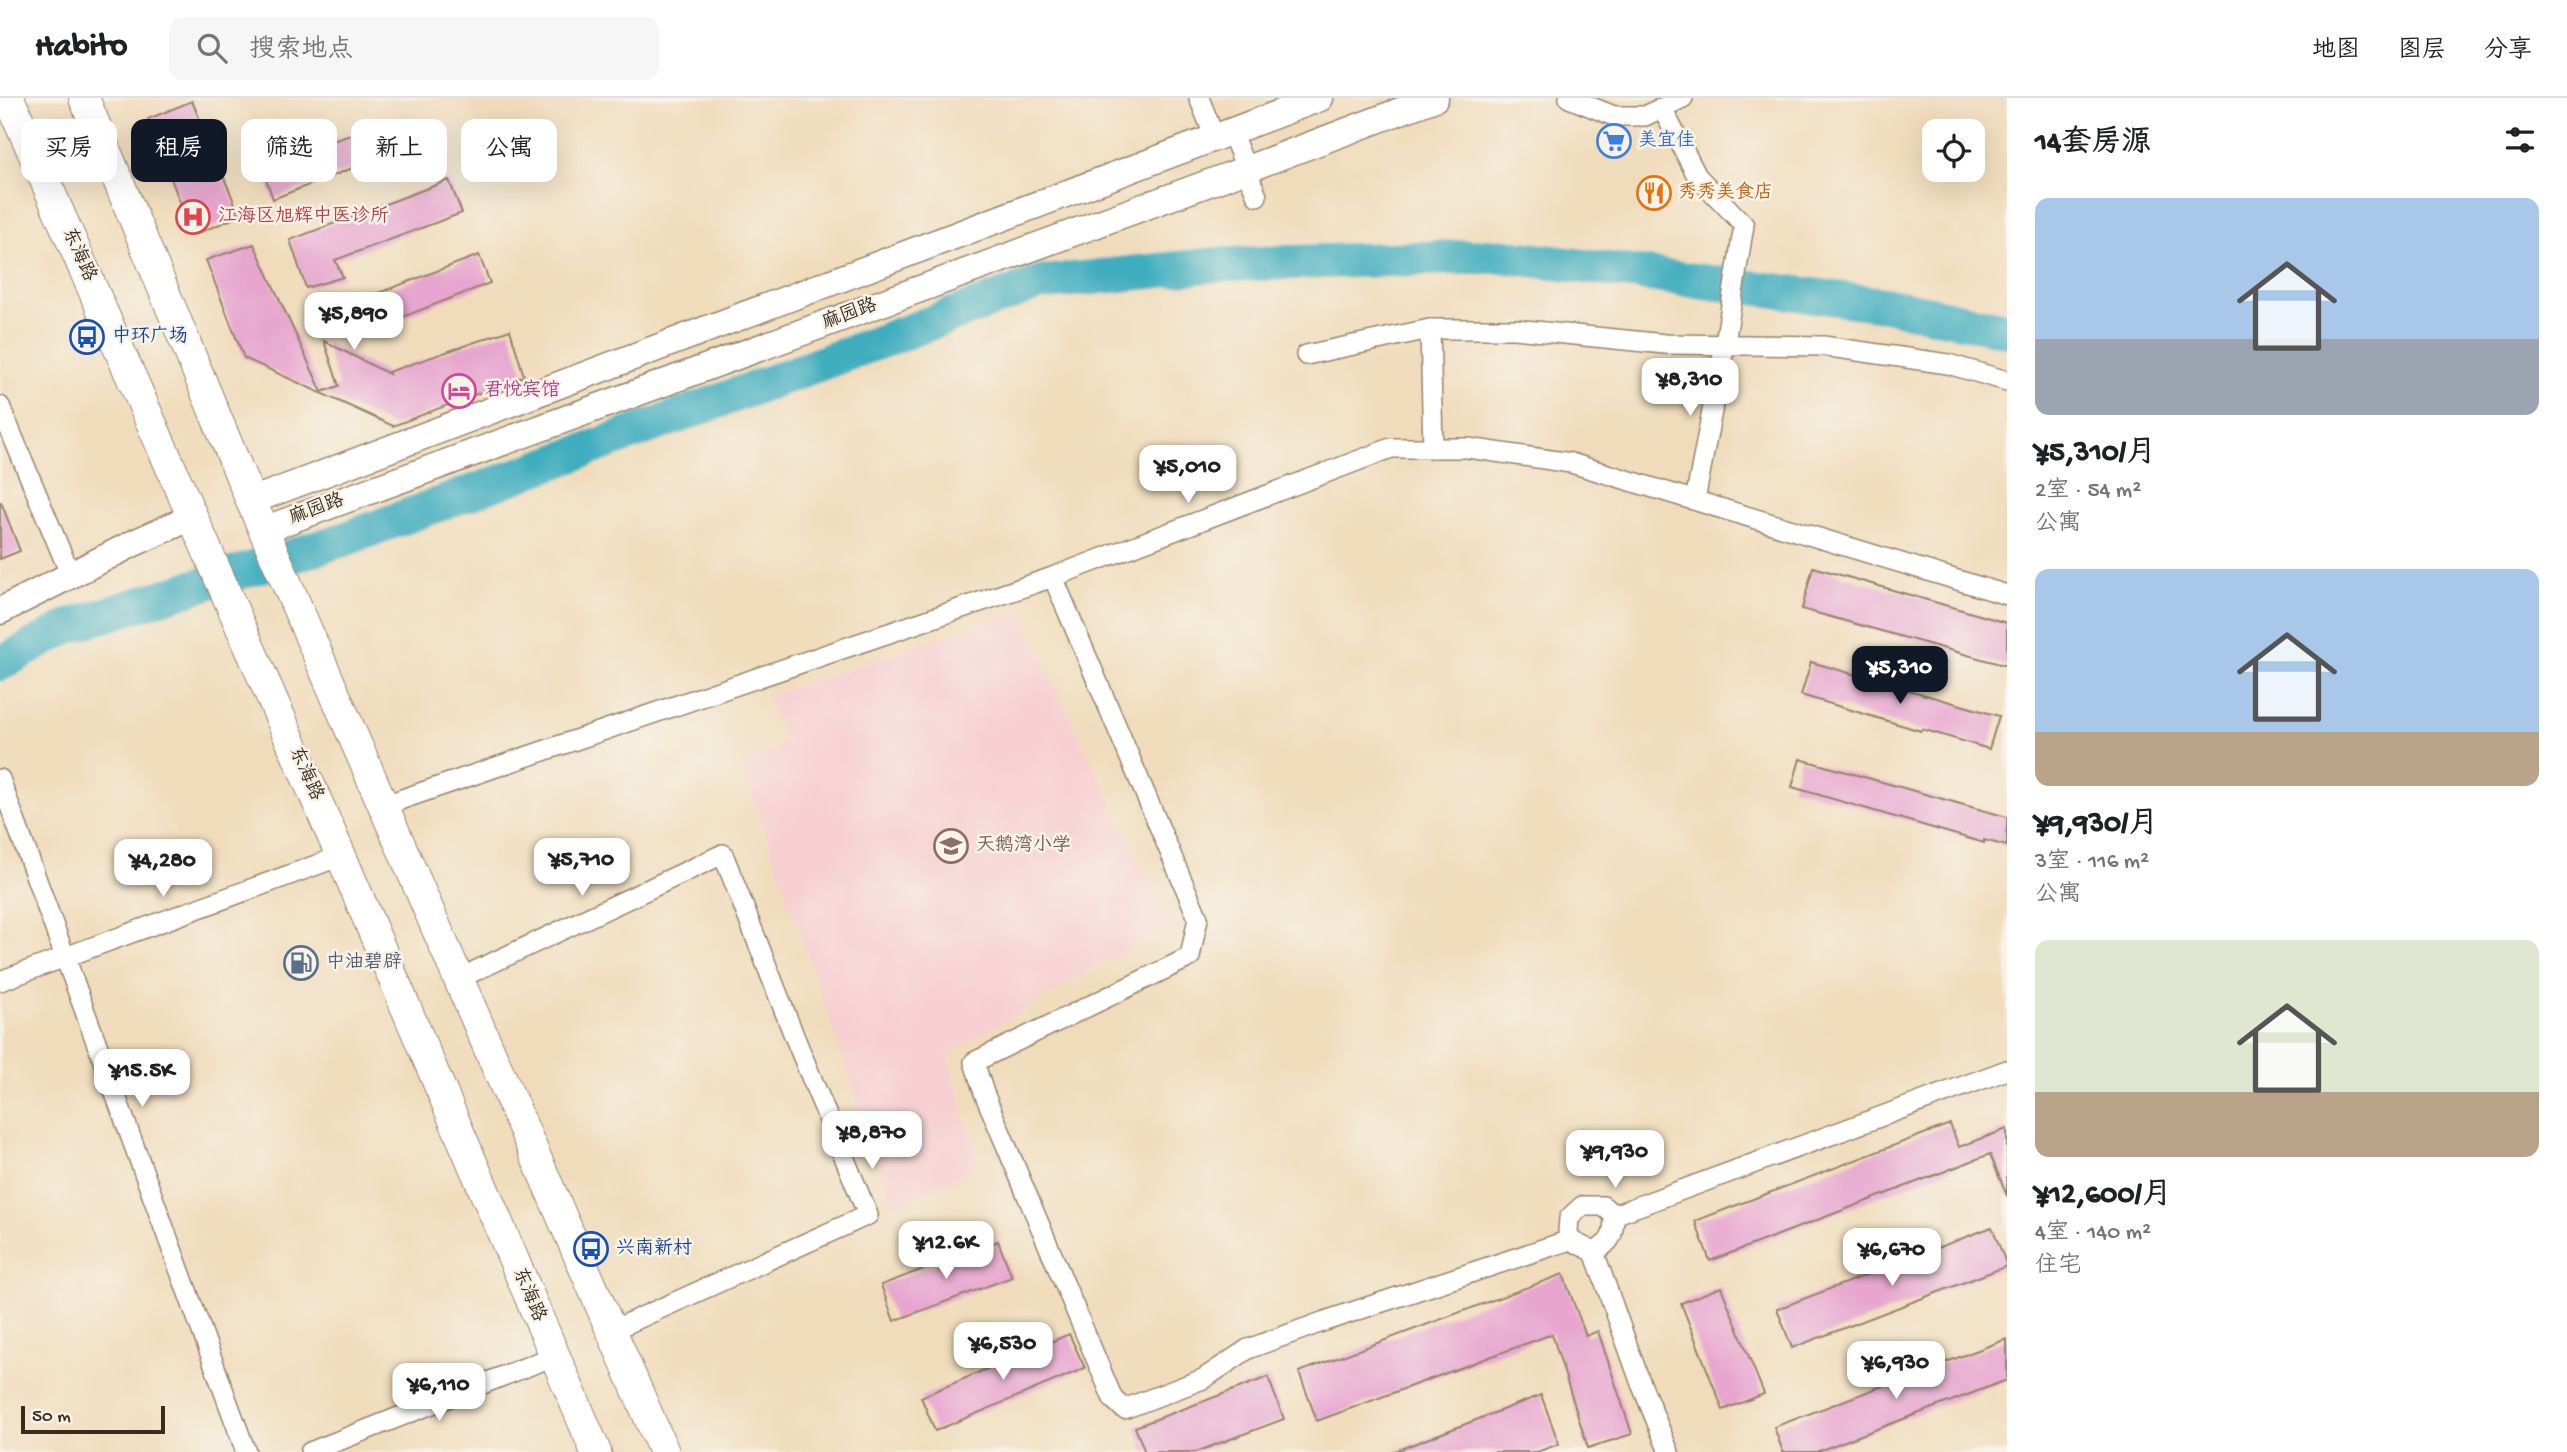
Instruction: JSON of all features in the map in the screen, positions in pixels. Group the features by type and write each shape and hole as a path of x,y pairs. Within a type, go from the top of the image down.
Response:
{"main road":[{"name":"东海路","path":"9,98 341,856 596,1452"},
{"path":"84,98 251,501 664,1452"}],"street":[{"path":"1199,98 1247,169 1257,196"},
{"name":"麻园路","path":"251,501 1320,98"},
{"name":"麻园路","path":"264,531 1435,98"},
{"path":"1569,98 1614,116 1645,116 1683,98"},
{"path":"1662,108 1697,176 1744,225 1695,500"},
{"path":"1430,329 1433,448"},
{"path":"1306,355 1430,329 1515,329 1665,344 1823,346 1948,364 2007,381"},
{"path":"0,405 71,576"},
{"path":"382,806 1053,577 1391,448 1468,448 1571,463 2007,595"},
{"path":"0,611 134,542 193,517"},
{"path":"1053,577 1198,919 1190,957 974,1062 984,1093 1113,1399 1125,1409 1203,1380 1248,1349 1570,1240 1594,1252 1640,1381 1669,1452"},
{"path":"0,779 246,1452"},
{"path":"458,979 723,854 868,1215 613,1330"},
{"path":"0,981 341,856"},
{"path":"1615,1216 2007,1070"},
{"path":"1570,1240 1567,1231 1569,1218 1583,1206 1603,1206 1615,1216"},
{"path":"1594,1252 1609,1244 1614,1233 1615,1216"},
{"path":"310,1452 554,1356"}],"shaded area":[{"name":"天鹅湾小学","path":"1020,612 1169,924 948,1054 979,1167 894,1207 743,767 787,743 767,697"}],"building":[{"path":"192,101 200,119 148,119"},
{"path":"351,135 351,169 337,174 337,139"},
{"path":"449,180 462,213 335,260 343,277 306,288 290,240"},
{"path":"172,182 226,182 240,216 192,233"},
{"path":"267,182 317,182 273,199"},
{"path":"254,244 322,392 339,386 324,341 389,374 388,372 510,330 524,376 393,426 244,358 206,260"},
{"path":"479,255 490,283 372,329 360,300"},
{"path":"0,503 20,551 0,559"},
{"path":"1813,567 2007,623 2007,666 1802,609"},
{"path":"1811,662 1999,716 1989,749 1801,695"},
{"path":"1800,759 2007,817 2007,846 1984,840 1984,843 1792,787"},
{"path":"1950,1124 1959,1147 2007,1129 2007,1196 1990,1154 1710,1261 1695,1221"},
{"path":"1992,1227 2007,1266 1792,1348 1777,1309"},
{"path":"998,1241 1012,1277 894,1321 881,1285"},
{"path":"1563,1274 1586,1336 1598,1331 1632,1434 1588,1448 1552,1334 1317,1421 1299,1372"},
{"path":"1721,1287 1764,1394 1723,1410 1681,1303"},
{"path":"1069,1334 1085,1368 935,1431 921,1397"},
{"path":"2007,1339 2007,1380 1816,1452 1783,1452 1774,1427"},
{"path":"1268,1377 1284,1419 1196,1452 1145,1452 1135,1427"},
{"path":"1541,1395 1559,1444 1537,1452 1393,1452"}],"waterway":[{"path":"0,664 67,627 345,539 1039,283 1212,265 1502,256 1888,305 2007,330"}],"place":[{"name":"美宜佳","path":"1614,141"},
{"name":"秀秀美食店","path":"1654,193"},
{"name":"江海区旭辉中医诊所","path":"193,217"},
{"name":"中环广场","path":"87,337"},
{"name":"君悦宾馆","path":"459,391"},
{"name":"天鹅湾小学","path":"951,846"},
{"name":"中油碧辟","path":"301,963"},
{"name":"兴南新村","path":"591,1249"}]}
